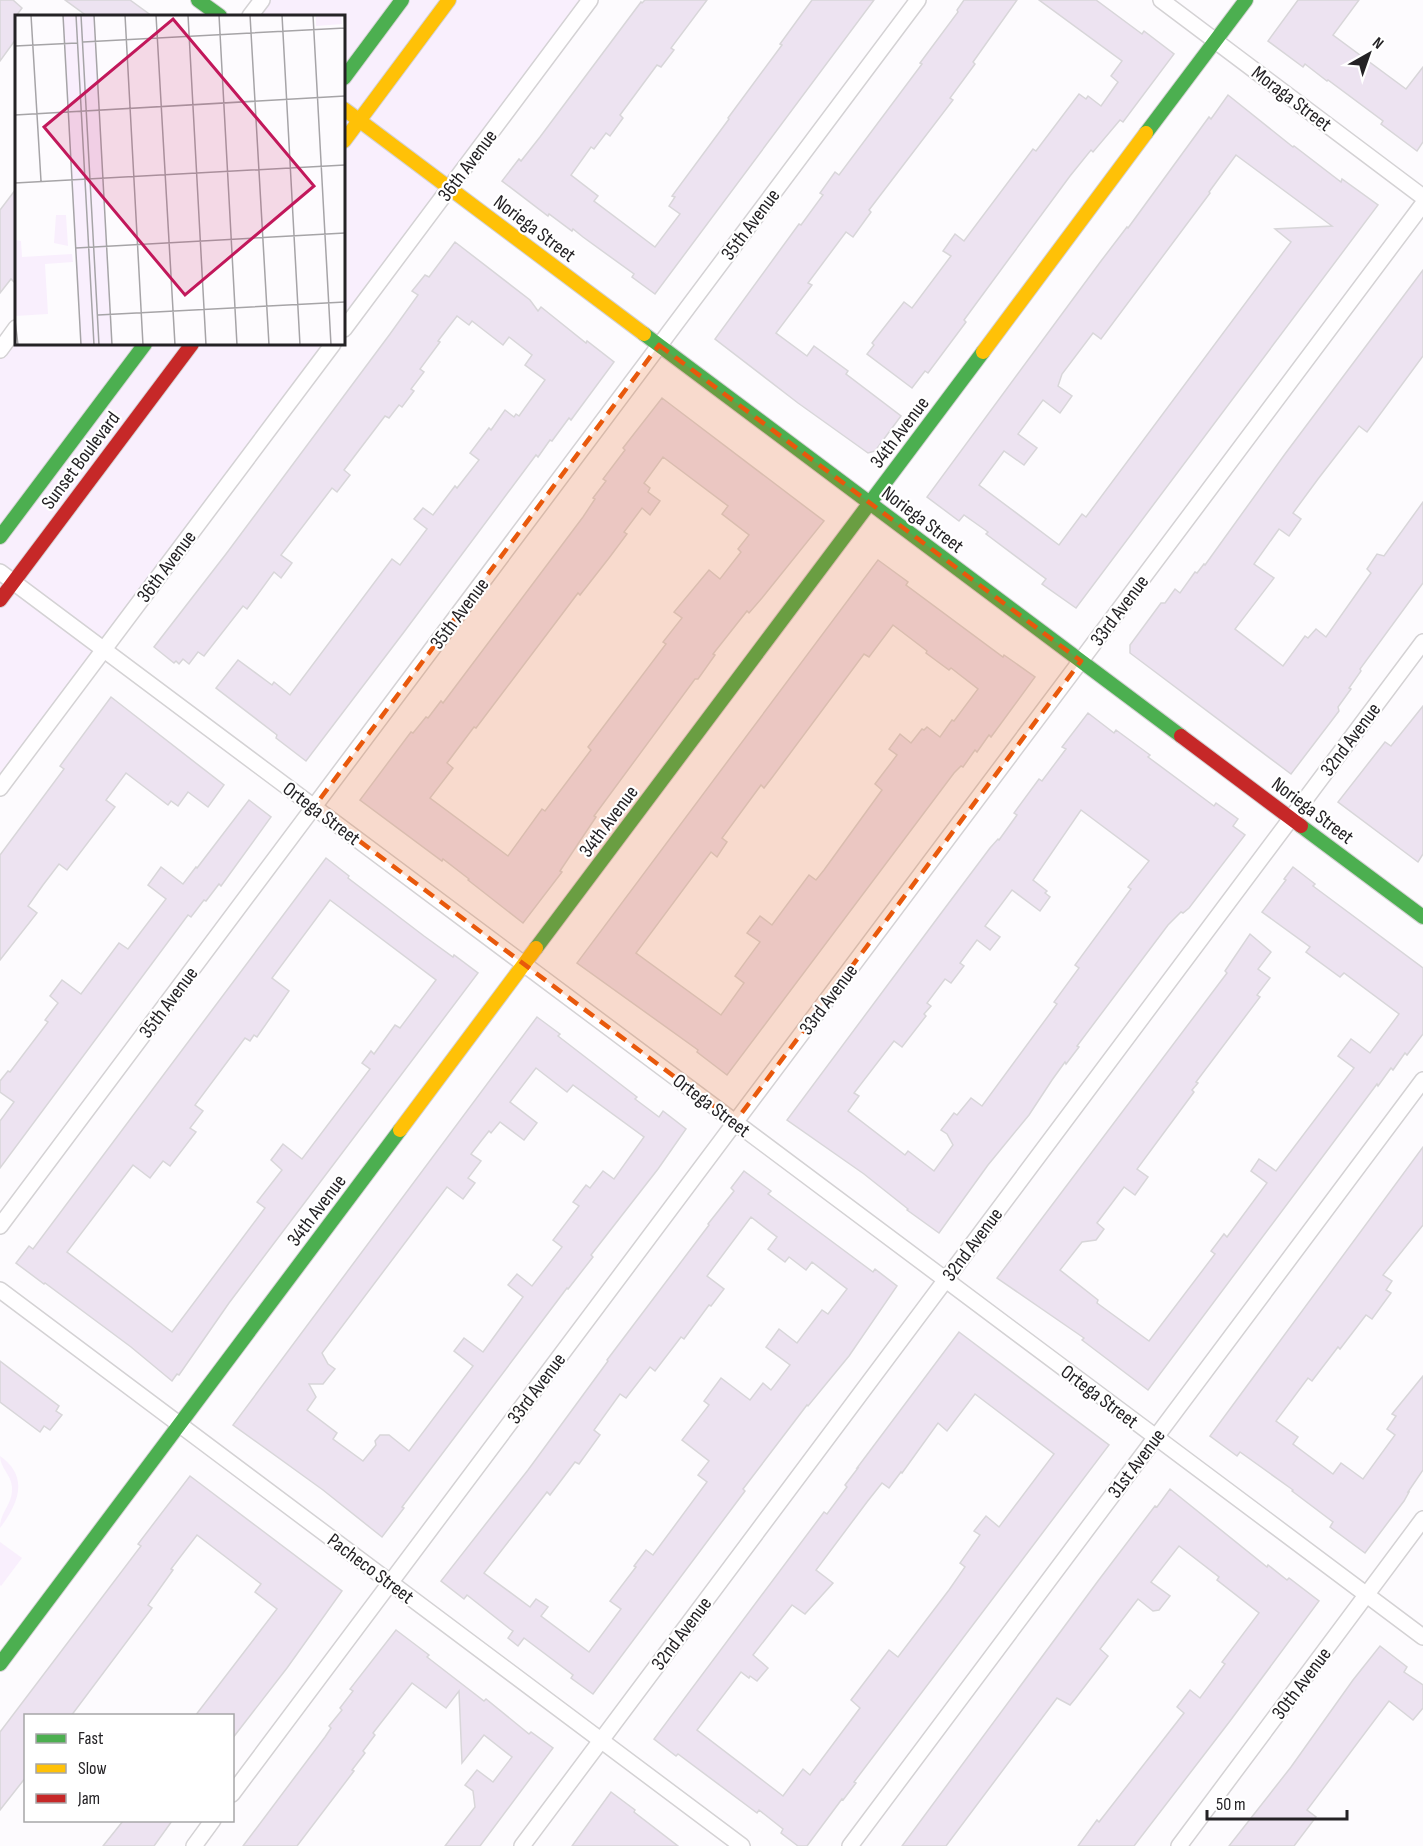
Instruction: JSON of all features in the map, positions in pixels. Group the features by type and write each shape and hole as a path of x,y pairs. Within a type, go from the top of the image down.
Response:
{"street":[{"path":"198,0 219,15"},
{"path":"251,15 262,0"},
{"path":"345,77 402,0"},
{"path":"345,140 449,0"},
{"name":"36th Avenue","path":"345,328 590,0"},
{"name":"35th Avenue","path":"0,1227 918,0"},
{"name":"Moraga Street","path":"1161,0 1423,197"},
{"name":"34th Avenue","path":"0,1664 1246,0"},
{"name":"Noriega Street","path":"345,110 1423,917"},
{"name":"33rd Avenue","path":"234,1791 1423,204"},
{"path":"0,350 15,329"},
{"name":"Sunset Boulevard","path":"0,537 144,345"},
{"name":"Sunset Boulevard","path":"0,600 191,345"},
{"name":"36th Avenue","path":"0,788 332,345"},
{"name":"Ortega Street","path":"0,572 1423,1637"},
{"name":"32nd Avenue","path":"522,1846 1423,642"},
{"name":"31st Avenue","path":"850,1846 1423,1080"},
{"name":"Pacheco Street","path":"0,1290 742,1846"},
{"name":"30th Avenue","path":"1179,1846 1423,1520"},
{"path":"194,1846 212,1822"}],"highlighted area":[{"path":"659,345 1081,661 735,1122 314,807"}],"shaded area":[{"path":"262,0 590,0 345,328 345,15 251,15"},
{"path":"15,329 15,345 331,345 0,788 0,350"},
{"path":"0,1456 15,1473 18,1491 12,1510 0,1528 2,1517 11,1499 12,1487"},
{"path":"0,1542 22,1558 1,1586 0,1585"}],"building":[{"path":"0,0 13,0 22,8 15,15 15,40 0,61"},
{"path":"65,0 130,0 151,15 86,15"},
{"path":"645,0 707,0 671,48 674,50 661,67 657,65 620,115 623,118 610,136 606,133 594,149 591,147 571,175 598,196 594,201 655,247 680,214 669,206 675,197 672,196 812,0 874,0 655,294 632,277 634,274 573,229 572,231 549,214 548,216 502,181 540,137 641,2"},
{"path":"964,0 1017,0 973,62 975,64 950,98 953,100 869,210 871,212 853,237 846,232 808,283 812,285 776,333 807,356 814,346 848,371 846,374 901,416 875,451 868,453 715,339 799,224 801,225 823,195 820,193 835,172 839,175 922,64 920,63 958,12"},
{"path":"1039,0 1096,0 1142,34 1144,31 1174,54 1123,122 1120,120 1070,176 928,373 925,371 912,388 867,354 874,345 872,343 904,302 912,308 951,256 943,251 955,234 964,241 1033,149 1036,151 1079,94 1086,99 1088,96 1101,106 1118,82 1111,76 1122,61"},
{"path":"1298,0 1359,0 1333,35 1406,89 1423,67 1423,142 1417,151 1381,124 1383,121 1328,80 1305,64 1303,67 1268,41"},
{"path":"1228,95 1293,147 1341,182 1342,179 1378,205 1076,608 1042,584 1046,579 986,534 988,532 964,515 959,521 927,497 1209,117 1211,119","holes":["1236,155 1332,226 1275,229 1291,242 1086,517 1082,514 1059,545 979,485 1004,451 1024,465 1037,448 1018,434 1043,400 1060,413 1072,396 1058,386 1062,374 1093,333 1101,339"]},
{"path":"15,190 15,283 11,279 0,293 0,210"},
{"path":"455,242 530,300 538,311 541,307 614,362 571,420 569,418 538,457 536,455 306,761 276,738 277,735 216,688 238,660 272,685 274,682 290,695 392,559 400,565 427,529 414,519 423,508 433,515 479,460 470,453 489,428 491,430 505,410 514,417 516,414 519,416 545,380 525,365 532,355 509,337 503,345 472,321 469,325 457,316 420,369 424,372 411,389 414,391 402,407 399,405 389,418 385,416 344,470 350,475 337,492 332,488 281,555 292,563 281,578 274,572 247,609 243,606 204,656 198,652 189,664 183,659 179,664 176,661 174,663 154,647 390,334 418,295 412,291 425,275 429,277"},
{"path":"1423,270 1423,356 1367,432 1359,426 1318,479 1293,513 1301,519 1289,536 1279,529 1254,564 1274,578 1235,629 1283,666 1305,636 1308,638 1316,629 1326,637 1371,573 1367,569 1377,554 1384,556 1423,502 1423,583 1360,669 1361,671 1349,688 1351,689 1338,707 1339,711 1291,774 1130,653 1130,645 1161,603 1165,603 1175,589 1180,593 1195,572 1197,573 1205,565"},
{"path":"662,398 824,521 713,654 715,655 698,679 695,679 594,816 596,817 560,871 562,872 523,923 443,859 442,861 360,800 411,732 413,733 426,717 428,718 441,701 443,703 583,517 595,499 593,498 606,481 603,479 625,450 623,448","holes":["663,457 728,506 722,514 749,535 738,549 741,552 720,579 709,570 674,612 682,618 663,642 666,644 588,747 591,750 545,811 542,809 508,856 430,798 453,768 447,763 578,593 580,595 609,558 627,534 624,532 642,508 650,515 660,501 648,492 650,488 644,483"]},
{"path":"878,560 908,582 906,585 1003,657 1004,655 1035,677 991,737 989,735 977,752 975,750 963,767 961,766 954,773 727,1075 697,1052 698,1050 577,963","holes":["893,625 927,651 926,653 949,670 951,668 978,689 940,737 927,727 922,729 911,743 900,734 889,749 897,755 875,784 882,790 824,870 816,880 809,875 772,925 760,916 747,933 760,942 735,976 744,983 721,1015 636,953 711,852 717,857 727,842 722,838 761,785 764,788 771,779 864,654 869,657"]},
{"path":"111,697 224,785 208,807 188,792 178,806 171,801 168,805 126,773 106,800 115,807 67,870 59,864 43,885 28,906 37,913 0,960 0,855 64,769 60,766"},
{"path":"1423,706 1423,854 1418,862 1338,802 1385,742 1391,746"},
{"path":"1088,713 1114,733 1116,730 1150,755 1148,757 1214,806 1216,803 1238,819 1233,826 1245,835 1189,908 1181,912 1168,925 1066,1064 1065,1062 1029,1115 988,1165 939,1233 864,1174 787,1120 990,848 999,840 1017,815 1014,813 1039,779 1042,781 1066,749 1062,747","holes":["1081,810 1149,861 1128,887 1131,889 1075,965 1079,968 1054,1002 1057,1004 982,1106 971,1098 957,1115 954,1113 941,1130 947,1134 953,1145 934,1171 908,1151 905,1155 848,1111 859,1096 854,1093 894,1041 902,1047 926,1016 924,1014 931,1006 927,1003 945,979 951,983 964,966 960,963 977,940 990,950 1000,937 985,926 1012,890 1040,911 1050,897 1045,893 1047,891 1033,880"]},
{"path":"249,800 271,817 221,886 219,884 191,917 188,915 0,1168 0,1121 14,1102 0,1092 0,1081 8,1071 10,1072 48,1022 45,1020 58,1003 50,996 62,980 81,994 119,943 128,949 166,899 148,885 161,867 183,884"},
{"path":"326,858 349,876 348,878 424,936 478,973 229,1303 179,1375 177,1374 172,1381 131,1347 16,1263 29,1246 33,1249","holes":["330,900 436,980 400,1028 395,1025 374,1054 371,1051 362,1063 370,1069 302,1159 283,1144 271,1160 282,1170 257,1202 265,1208 172,1332 67,1252 133,1165 150,1178 163,1161 170,1166 196,1132 190,1128 203,1111 195,1105 245,1038 250,1041 254,1035 257,1037 289,991 272,978"]},
{"path":"1293,867 1315,884 1313,886 1423,968 1423,1034 1407,1055 1405,1053 1393,1070 1391,1068 1378,1086 1377,1084 1148,1390 1082,1340 1084,1338 997,1278 1227,973 1225,971 1250,934 1271,952 1258,969 1270,978 1257,995 1260,997 1196,1082 1198,1083 1192,1090 1194,1092 1137,1169 1148,1177 1135,1195 1124,1187 1097,1223 1104,1229 1096,1240 1082,1242 1060,1270 1098,1300 1097,1303 1149,1341 1215,1254 1211,1251 1224,1234 1227,1237 1267,1183 1251,1171 1259,1159 1276,1171 1354,1068 1338,1056 1351,1039 1370,1053 1399,1014 1344,973 1340,977 1306,952 1310,947 1262,912"},
{"path":"537,1017 637,1097 635,1099 659,1117 663,1111 686,1129 591,1255 593,1257 567,1288 402,1507 404,1508 382,1537 323,1490 233,1425","holes":["536,1068 567,1092 573,1085 644,1137 614,1179 603,1171 590,1188 586,1185 573,1202 579,1206 553,1240 562,1247 532,1286 517,1274 508,1285 523,1297 483,1352 464,1338 454,1351 473,1366 409,1451 389,1435 380,1435 375,1441 376,1445 363,1461 333,1439 337,1433 307,1410 316,1397 309,1384 323,1384 335,1369 328,1364 322,1353 447,1187 463,1199 475,1183 468,1178 481,1161 471,1154 489,1131 491,1133 500,1122 524,1140 537,1123 510,1102"]},
{"path":"1423,1147 1423,1225 1383,1275 1392,1281 1386,1290 1391,1293 1372,1319 1366,1315 1312,1381 1308,1378 1276,1421 1298,1437 1293,1444 1333,1474 1341,1463 1363,1479 1395,1435 1387,1429 1396,1416 1392,1414 1423,1376 1423,1470 1404,1501 1365,1553 1330,1527 1333,1522 1293,1490 1240,1452 1237,1456 1210,1436"},
{"path":"744,1171 771,1191 768,1194 873,1272 875,1269 897,1286 849,1356 807,1405 743,1489 745,1491 593,1694 571,1678 573,1675 524,1638 518,1646 508,1638 513,1631 467,1595 464,1599 441,1581 528,1470 607,1360 709,1225 734,1191 731,1188","holes":["751,1217 777,1237 768,1249 785,1262 789,1257 806,1270 812,1262 847,1289 828,1314 822,1310 797,1343 779,1329 766,1347 790,1365 771,1390 763,1383 750,1400 721,1378 704,1401 709,1405 682,1440 709,1461 698,1475 707,1482 653,1555 646,1550 634,1566 636,1567 610,1601 621,1609 589,1652 541,1616 548,1607 536,1599 530,1607 484,1573 547,1492 550,1495 575,1462 579,1464 600,1435 594,1430 620,1394 626,1398 650,1367 655,1371 681,1337 684,1339 724,1289 707,1276"]},
{"path":"959,1332 1109,1445 854,1782 856,1783 843,1800 807,1846 798,1846 781,1833 783,1829 759,1810 757,1813 678,1754 676,1756 654,1739 824,1512 827,1514 847,1487 845,1485","holes":["975,1394 1054,1454 999,1527 986,1516 974,1531 980,1535 960,1563 965,1567 949,1590 898,1657 889,1650 851,1700 860,1708 810,1775 803,1769 783,1796 697,1730 741,1672 757,1681 768,1668 753,1655 792,1605 805,1614 833,1583 816,1570 867,1502 882,1483 889,1488 938,1423 947,1431"]},
{"path":"0,1361 59,1406 56,1411 62,1415 50,1430 44,1426 40,1432 0,1402"},
{"path":"190,1476 342,1591 234,1736 234,1714 197,1714 277,1609 255,1592 261,1584 197,1535 171,1569 173,1570 148,1605 152,1608 72,1714 24,1714 24,1780 0,1810 0,1732 141,1546 138,1544"},
{"path":"1170,1489 1267,1567 1268,1565 1287,1580 1289,1578 1319,1601 1230,1721 1134,1846 1078,1846 1184,1713 1177,1707 1190,1690 1200,1698 1225,1664 1222,1662 1259,1613 1217,1580 1219,1577 1179,1546 1151,1582 1170,1596 1159,1610 1153,1611 1138,1599 1100,1649 1108,1656 1075,1699 1070,1705 1057,1698 946,1846 902,1846 1098,1581"},
{"path":"396,1630 484,1701 486,1699 529,1734 531,1732 553,1748 480,1846 445,1846 475,1807 473,1791 465,1785 477,1770 493,1782 512,1757 484,1735 462,1763 459,1691 446,1708 412,1683 373,1733 375,1735 363,1751 365,1753 352,1770 354,1771 297,1846 243,1846 325,1737 331,1728 329,1726 353,1691 350,1689"},
{"path":"1380,1646 1407,1667 1404,1672 1423,1685 1423,1708 1413,1720 1389,1701 1307,1810 1316,1817 1294,1846 1229,1846 1291,1767"},
{"path":"611,1792 635,1810 634,1812 678,1846 572,1846"},
{"path":"122,1822 171,1822 154,1846 103,1846"}],"traffic: fast":[{"path":"198,0 219,15"},
{"path":"345,77 402,0"},
{"path":"1146,133 1246,0"},
{"path":"644,334 1181,736"},
{"path":"0,537 144,345"},
{"path":"536,948 983,352"},
{"path":"1301,826 1423,917"},
{"path":"0,1664 400,1130"}],"traffic: slow":[{"path":"345,140 449,0"},
{"path":"345,110 644,334"},
{"path":"983,352 1146,133"},
{"path":"400,1130 536,948"}],"traffic: jam":[{"path":"0,600 191,345"},
{"path":"1181,736 1301,826"}]}
